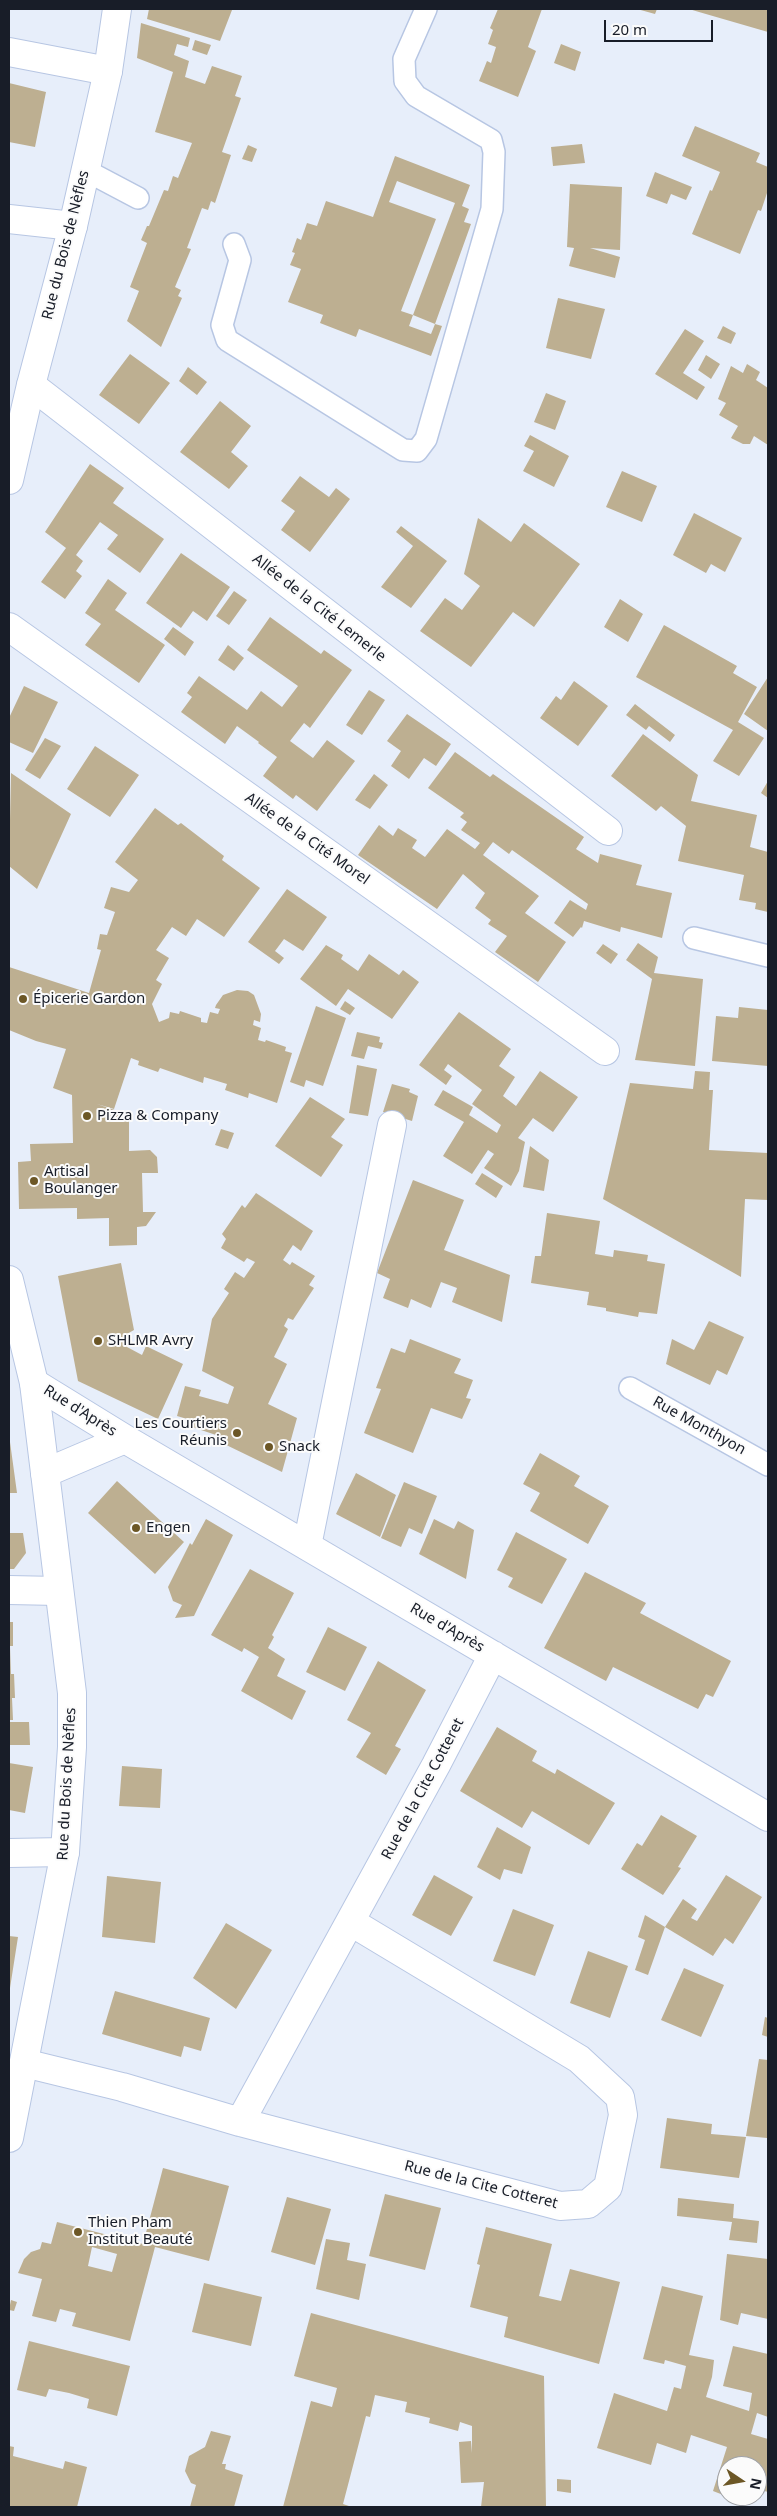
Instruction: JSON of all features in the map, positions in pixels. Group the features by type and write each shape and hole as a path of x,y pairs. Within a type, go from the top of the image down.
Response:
{"street":[{"name":"Rue du Bois de Nèfles","path":"9,480 12,450 73,226 86,170 108,71 117,9"},
{"path":"9,52 108,71"},
{"path":"9,219 73,226"},
{"name":"Allée de la Cité Lemerle","path":"30,385 608,831"},
{"name":"Allée de la Cité Morel","path":"9,627 605,1051"},
{"path":"307,1546 392,1125"},
{"name":"Rue du Bois de Nèfles","path":"9,1280 34,1383 72,1693 72,1747 65,1852 9,2138"},
{"name":"Rue d'Après","path":"34,1383 126,1440 768,1816"},
{"name":"Rue d'Après","path":"45,1473 126,1440"},
{"path":"9,1590 58,1591"},
{"name":"Rue de la Cite Cotteret","path":"240,2122 351,1922 493,1655"},
{"path":"9,1853 65,1852"},
{"name":"Rue de la Cite Cotteret","path":"24,2063 560,2206 588,2204 608,2187 623,2115 620,2097 578,2060 351,1922"}],"lane":[{"path":"234,244 240,260 222,325 227,340 403,450 417,451 426,439 492,209 494,152 491,140 416,96 405,81 404,59 426,9"},
{"path":"86,170 138,198"},
{"path":"694,938 768,956"},
{"name":"Rue Monthyon","path":"630,1388 768,1465"}],"building":[{"path":"149,9 232,10 220,41 147,19"},
{"path":"498,9 542,9 528,47 536,51 518,97 479,81 487,61 491,63 496,47 488,44 493,30 490,28"},
{"path":"637,9 657,9 655,14"},
{"path":"689,9 768,9 768,32 699,12"},
{"path":"141,23 190,38 188,47 177,44 174,55 189,61 185,77 205,84 212,66 242,76 235,96 241,98 222,152 231,155 215,203 211,201 208,210 202,208 187,248 191,249 175,287 181,290 178,296 182,298 161,347 127,321 139,291 130,287 147,243 141,240 147,226 149,226 164,190 168,191 173,176 178,178 192,143 155,132 173,72 137,58"},
{"path":"195,40 211,45 207,55 192,50"},
{"path":"561,44 581,52 575,71 554,63"},
{"path":"9,83 46,92 35,147 9,142"},
{"path":"695,126 760,153 756,162 768,167 768,190 761,211 758,210 740,254 692,234 710,190 712,191 720,172 682,156"},
{"path":"582,144 585,163 553,166 551,147"},
{"path":"248,145 257,149 252,162 242,159"},
{"path":"395,156 470,185 462,206 469,209 464,222 471,224 435,324 442,326 431,356 359,329 356,337 320,323 323,315 288,302 301,269 290,265 295,253 292,252 297,238 301,240 307,223 317,226 326,201 373,217","holes":["397,181 455,203 413,315 401,311 436,219 389,202","413,315 435,324 431,334 409,326"]},
{"path":"655,172 692,187 686,200 671,194 667,204 646,196"},
{"path":"570,184 622,187 620,250 590,248 620,257 615,278 569,266 574,248 567,247"},
{"path":"558,298 605,309 591,359 546,348"},
{"path":"723,326 736,333 731,344 717,338"},
{"path":"685,329 704,341 683,373 705,387 697,400 655,374"},
{"path":"130,354 170,383 139,424 99,395"},
{"path":"706,355 720,364 711,379 698,370"},
{"path":"747,364 760,372 756,380 768,388 768,445 754,436 750,444 743,444 731,438 738,426 719,415 726,403 718,399 731,366 743,373"},
{"path":"188,367 207,382 197,395 179,381"},
{"path":"546,393 566,401 555,430 534,422"},
{"path":"220,401 251,426 231,452 248,466 229,489 180,452"},
{"path":"530,435 569,456 554,487 523,471 534,451 524,446"},
{"path":"90,464 124,488 113,503 164,539 140,573 107,549 118,535 100,522 76,555 83,561 76,571 82,576 65,599 41,582 66,548 45,532"},
{"path":"622,471 657,486 642,522 606,507"},
{"path":"300,476 329,497 336,488 350,499 310,552 281,530 295,511 281,501"},
{"path":"694,513 742,538 725,572 711,564 706,573 673,555"},
{"path":"478,518 511,542 524,523 580,564 534,627 513,612 471,667 420,631 445,598 462,610 480,586 464,574"},
{"path":"401,526 447,561 411,608 381,587 413,546 396,532"},
{"path":"181,553 230,587 207,621 193,611 181,628 146,603"},
{"path":"108,579 127,593 115,610 165,645 139,683 85,645 101,624 85,613"},
{"path":"234,591 247,600 229,625 216,616"},
{"path":"620,599 643,614 628,642 604,627"},
{"path":"270,617 321,654 324,650 352,670 310,728 304,723 290,741 313,758 327,740 355,761 317,811 296,795 293,799 263,776 277,757 259,742 237,726 225,744 181,712 192,697 187,693 199,676 247,710 261,691 282,707 298,686 247,650"},
{"path":"664,625 737,666 733,673 757,687 738,722 764,738 739,776 713,761 733,730 636,677"},
{"path":"173,627 194,642 185,656 164,639"},
{"path":"228,645 244,658 234,671 218,660"},
{"path":"768,677 768,731 744,714"},
{"path":"574,681 608,706 578,746 540,718 556,696 561,700"},
{"path":"24,686 58,702 33,753 9,742 9,718"},
{"path":"369,690 385,700 362,735 346,725"},
{"path":"635,704 675,735 670,742 649,726 646,730 626,715"},
{"path":"407,714 451,744 436,766 424,758 409,779 391,766 401,751 387,741"},
{"path":"643,734 698,775 691,801 757,815 750,847 768,852 768,912 755,909 756,903 739,900 744,875 678,861 686,826 661,806 656,811 611,776"},
{"path":"45,738 61,746 40,779 25,770"},
{"path":"95,746 139,775 110,817 67,789"},
{"path":"455,752 490,777 493,774 584,837 576,849 598,863 600,854 642,865 636,885 672,893 662,938 621,927 620,932 584,921 582,928 573,937 554,923 570,900 586,910 588,904 512,850 509,854 493,842 483,855 539,896 525,913 566,942 538,982 495,952 507,936 488,924 491,920 475,908 485,893 463,874 437,909 358,855 379,825 393,836 398,828 417,840 412,848 425,857 447,829 475,849 480,843 461,830 467,822 460,817 464,813 428,788"},
{"path":"11,773 71,814 37,889 9,866"},
{"path":"374,774 388,785 370,809 355,800"},
{"path":"768,781 768,798 761,793"},
{"path":"155,808 178,825 181,823 224,856 222,860 260,888 224,937 197,919 186,936 172,927 156,950 169,958 156,980 162,984 152,1004 159,1022 169,1018 170,1012 179,1014 180,1011 201,1018 201,1022 207,1023 210,1012 218,1014 220,1009 215,1008 223,995 237,990 248,991 254,995 261,1014 260,1022 254,1020 253,1025 261,1028 258,1040 265,1042 266,1040 286,1047 285,1051 292,1053 277,1103 249,1093 248,1098 225,1090 227,1084 204,1077 203,1083 160,1068 158,1072 138,1065 139,1061 131,1058 114,1109 97,1104 129,1115 129,1151 150,1150 157,1157 158,1173 142,1173 143,1212 156,1212 146,1226 137,1227 137,1245 109,1246 109,1218 77,1219 77,1208 19,1209 18,1162 31,1161 30,1144 73,1143 72,1095 53,1088 66,1049 36,1041 9,1030 9,967 89,993 101,950 97,949 100,934 107,935 115,912 104,908 111,887 129,892 138,880 115,862"},
{"path":"287,889 327,917 303,951 284,939 275,951 284,958 279,964 248,942"},
{"path":"638,943 658,957 654,973 703,979 695,1066 635,1060 652,979 626,960"},
{"path":"603,944 618,954 611,964 596,953"},
{"path":"326,945 343,955 341,959 358,971 369,954 399,975 403,970 419,982 392,1019 348,989 336,1006 300,979"},
{"path":"345,1001 355,1008 350,1015 340,1009"},
{"path":"316,1006 346,1018 323,1086 306,1080 304,1087 290,1082"},
{"path":"739,1007 768,1010 768,1066 712,1061 716,1016 738,1018"},
{"path":"459,1012 511,1049 499,1066 515,1077 503,1096 516,1106 540,1071 578,1097 553,1132 533,1118 518,1138 525,1142 519,1171 511,1186 484,1168 494,1154 488,1150 472,1174 443,1156 464,1122 434,1105 443,1090 473,1107 469,1115 497,1133 501,1125 472,1104 482,1090 448,1064 444,1070 452,1076 446,1085 419,1065"},
{"path":"357,1032 380,1037 379,1042 383,1043 381,1049 368,1046 364,1059 351,1056"},
{"path":"357,1065 377,1069 368,1116 349,1113"},
{"path":"695,1071 710,1072 709,1090 713,1090 709,1150 768,1153 768,1200 745,1199 741,1277 603,1199 630,1083 693,1089"},
{"path":"392,1084 410,1089 409,1092 418,1096 412,1121 383,1112"},
{"path":"310,1097 345,1119 331,1137 343,1145 321,1177 275,1146"},
{"path":"221,1129 234,1133 228,1149 215,1145"},
{"path":"530,1146 549,1160 544,1191 523,1187"},
{"path":"482,1173 503,1186 496,1198 475,1184"},
{"path":"413,1180 464,1200 444,1250 510,1275 502,1322 452,1302 457,1288 441,1282 431,1308 411,1299 408,1308 383,1298 390,1279 377,1273"},
{"path":"256,1193 313,1231 301,1251 293,1245 283,1260 290,1265 292,1262 315,1276 309,1285 314,1288 293,1320 288,1318 284,1326 288,1329 274,1357 287,1364 268,1404 297,1418 282,1472 218,1441 219,1436 192,1427 194,1421 177,1416 185,1386 201,1390 199,1396 228,1404 234,1387 202,1371 212,1319 229,1293 224,1289 235,1272 244,1278 255,1262 247,1258 244,1262 221,1248 226,1239 222,1234 242,1205 245,1208"},
{"path":"547,1213 600,1221 595,1254 613,1257 614,1250 648,1255 647,1261 665,1264 657,1314 639,1312 638,1317 606,1311 606,1308 587,1305 589,1292 531,1283 535,1256 541,1256"},
{"name":"SHLMR Avry","path":"121,1263 134,1330 125,1335 127,1347 142,1355 146,1346 183,1364 158,1419 78,1381 58,1276"},
{"path":"709,1321 744,1337 727,1375 717,1370 710,1385 666,1364 672,1339 694,1350"},
{"path":"410,1339 461,1359 454,1373 473,1380 466,1398 471,1399 462,1419 431,1408 413,1453 364,1433 381,1389 376,1388 391,1348 405,1353"},
{"path":"10,1442 17,1493 9,1493"},
{"path":"540,1453 580,1476 574,1486 609,1506 588,1544 530,1511 540,1493 523,1484"},
{"path":"356,1473 396,1495 380,1537 336,1514"},
{"name":"Engen","path":"117,1481 184,1542 155,1574 88,1513"},
{"path":"404,1482 437,1496 422,1534 409,1528 401,1547 381,1538"},
{"path":"206,1519 233,1535 194,1616 175,1618 182,1605 173,1601 168,1587 190,1543 192,1545"},
{"path":"434,1519 454,1529 458,1521 474,1530 466,1579 419,1554"},
{"path":"516,1532 567,1559 542,1604 508,1587 513,1578 497,1570"},
{"path":"9,1533 23,1533 26,1553 14,1569 9,1569"},
{"path":"250,1569 294,1593 272,1635 274,1637 268,1648 285,1659 277,1676 306,1691 292,1720 241,1691 259,1657 244,1648 242,1652 211,1635"},
{"path":"585,1572 646,1603 640,1613 731,1661 713,1697 706,1694 698,1709 613,1667 606,1681 544,1648"},
{"path":"9,1622 13,1622 13,1646 10,1646 11,1674 14,1674 15,1698 12,1698 13,1720 9,1720"},
{"path":"328,1627 367,1647 345,1691 306,1672"},
{"path":"378,1661 426,1690 395,1746 401,1749 386,1775 356,1757 371,1733 347,1720"},
{"path":"9,1722 29,1722 30,1745 9,1745"},
{"path":"497,1727 537,1751 532,1761 555,1774 557,1769 615,1803 589,1845 532,1811 522,1828 460,1791"},
{"path":"9,1763 33,1767 25,1813 9,1810"},
{"path":"122,1766 162,1769 160,1808 119,1806"},
{"path":"661,1815 697,1836 678,1867 681,1868 663,1895 621,1869 637,1843 642,1846"},
{"path":"497,1827 531,1847 522,1874 504,1869 500,1880 477,1867"},
{"path":"434,1875 473,1897 451,1936 412,1915"},
{"path":"726,1875 762,1897 733,1944 725,1938 713,1956 665,1927 683,1899 697,1909 691,1918 697,1921"},
{"path":"107,1876 161,1882 155,1943 102,1937"},
{"path":"513,1909 554,1925 535,1976 493,1961"},
{"path":"645,1915 665,1927 648,1975 635,1970 645,1940 638,1937"},
{"path":"226,1923 272,1950 236,2009 193,1978"},
{"path":"9,1936 18,1937 10,1988 9,1988"},
{"path":"588,1951 628,1966 610,2018 570,2003"},
{"path":"684,1968 724,1985 701,2037 661,2020"},
{"path":"115,1991 210,2018 201,2051 184,2046 181,2057 102,2034"},
{"path":"765,2017 768,2018 768,2037 762,2035"},
{"path":"759,2059 768,2060 767,2138 746,2136"},
{"path":"667,2118 712,2124 711,2134 746,2137 739,2178 660,2168"},
{"path":"163,2168 229,2186 209,2261 155,2247 130,2341 72,2326 76,2313 60,2309 56,2322 32,2316 42,2279 18,2273 24,2259 31,2252 40,2249 42,2242 51,2244 57,2222 143,2244","holes":["92,2247 117,2254 112,2272 88,2266"]},
{"path":"385,2194 441,2208 425,2270 369,2256"},
{"path":"287,2197 331,2209 315,2265 271,2252"},
{"path":"678,2198 734,2204 733,2218 759,2221 757,2243 729,2240 732,2222 677,2216"},
{"path":"486,2227 552,2244 539,2296 561,2301 570,2269 620,2282 599,2364 504,2337 508,2317 470,2307 480,2265 477,2264"},
{"path":"326,2239 350,2243 347,2260 366,2264 359,2300 316,2289"},
{"path":"727,2254 768,2259 768,2319 741,2313 738,2325 720,2320"},
{"path":"204,2283 262,2297 251,2346 192,2332"},
{"path":"662,2286 703,2296 689,2355 714,2360 712,2377 706,2397 749,2411 752,2393 723,2386 733,2346 768,2354 768,2417 757,2413 751,2434 768,2439 768,2492 767,2456 724,2456 727,2447 691,2435 686,2453 657,2443 651,2465 597,2448 614,2393 667,2411 674,2387 681,2389 686,2366 665,2360 664,2364 643,2359"},
{"path":"11,2300 17,2302 14,2311 9,2310"},
{"path":"311,2313 544,2376 546,2507 481,2507 484,2482 461,2483 459,2442 471,2441 472,2453 472,2426 460,2422 458,2431 429,2423 430,2418 405,2412 407,2402 375,2395 370,2417 366,2416 343,2504 352,2507 283,2507 311,2401 332,2407 337,2388 294,2376"},
{"path":"29,2341 130,2366 117,2416 87,2408 89,2399 69,2393 49,2389 46,2397 17,2390"},
{"path":"211,2431 231,2436 222,2464 226,2464 225,2469 243,2475 234,2507 190,2507 196,2485 191,2483 185,2471 189,2456 205,2447"},
{"path":"9,2446 14,2447 13,2456 63,2469 65,2461 87,2467 77,2507 9,2507"},
{"path":"717,2478 717,2493 713,2491"},
{"path":"557,2479 571,2480 571,2493 557,2491"}],"place":[{"name":"Épicerie Gardon","path":"23,999"},
{"name":"Pizza & Company","path":"87,1116"},
{"name":"Artisal Boulanger","path":"34,1181"},
{"name":"SHLMR Avry","path":"98,1341"},
{"name":"Les Courtiers Réunis","path":"237,1433"},
{"name":"Snack","path":"269,1447"},
{"name":"Engen","path":"136,1528"},
{"name":"Thien Pham Institut Beauté","path":"78,2232"}]}
